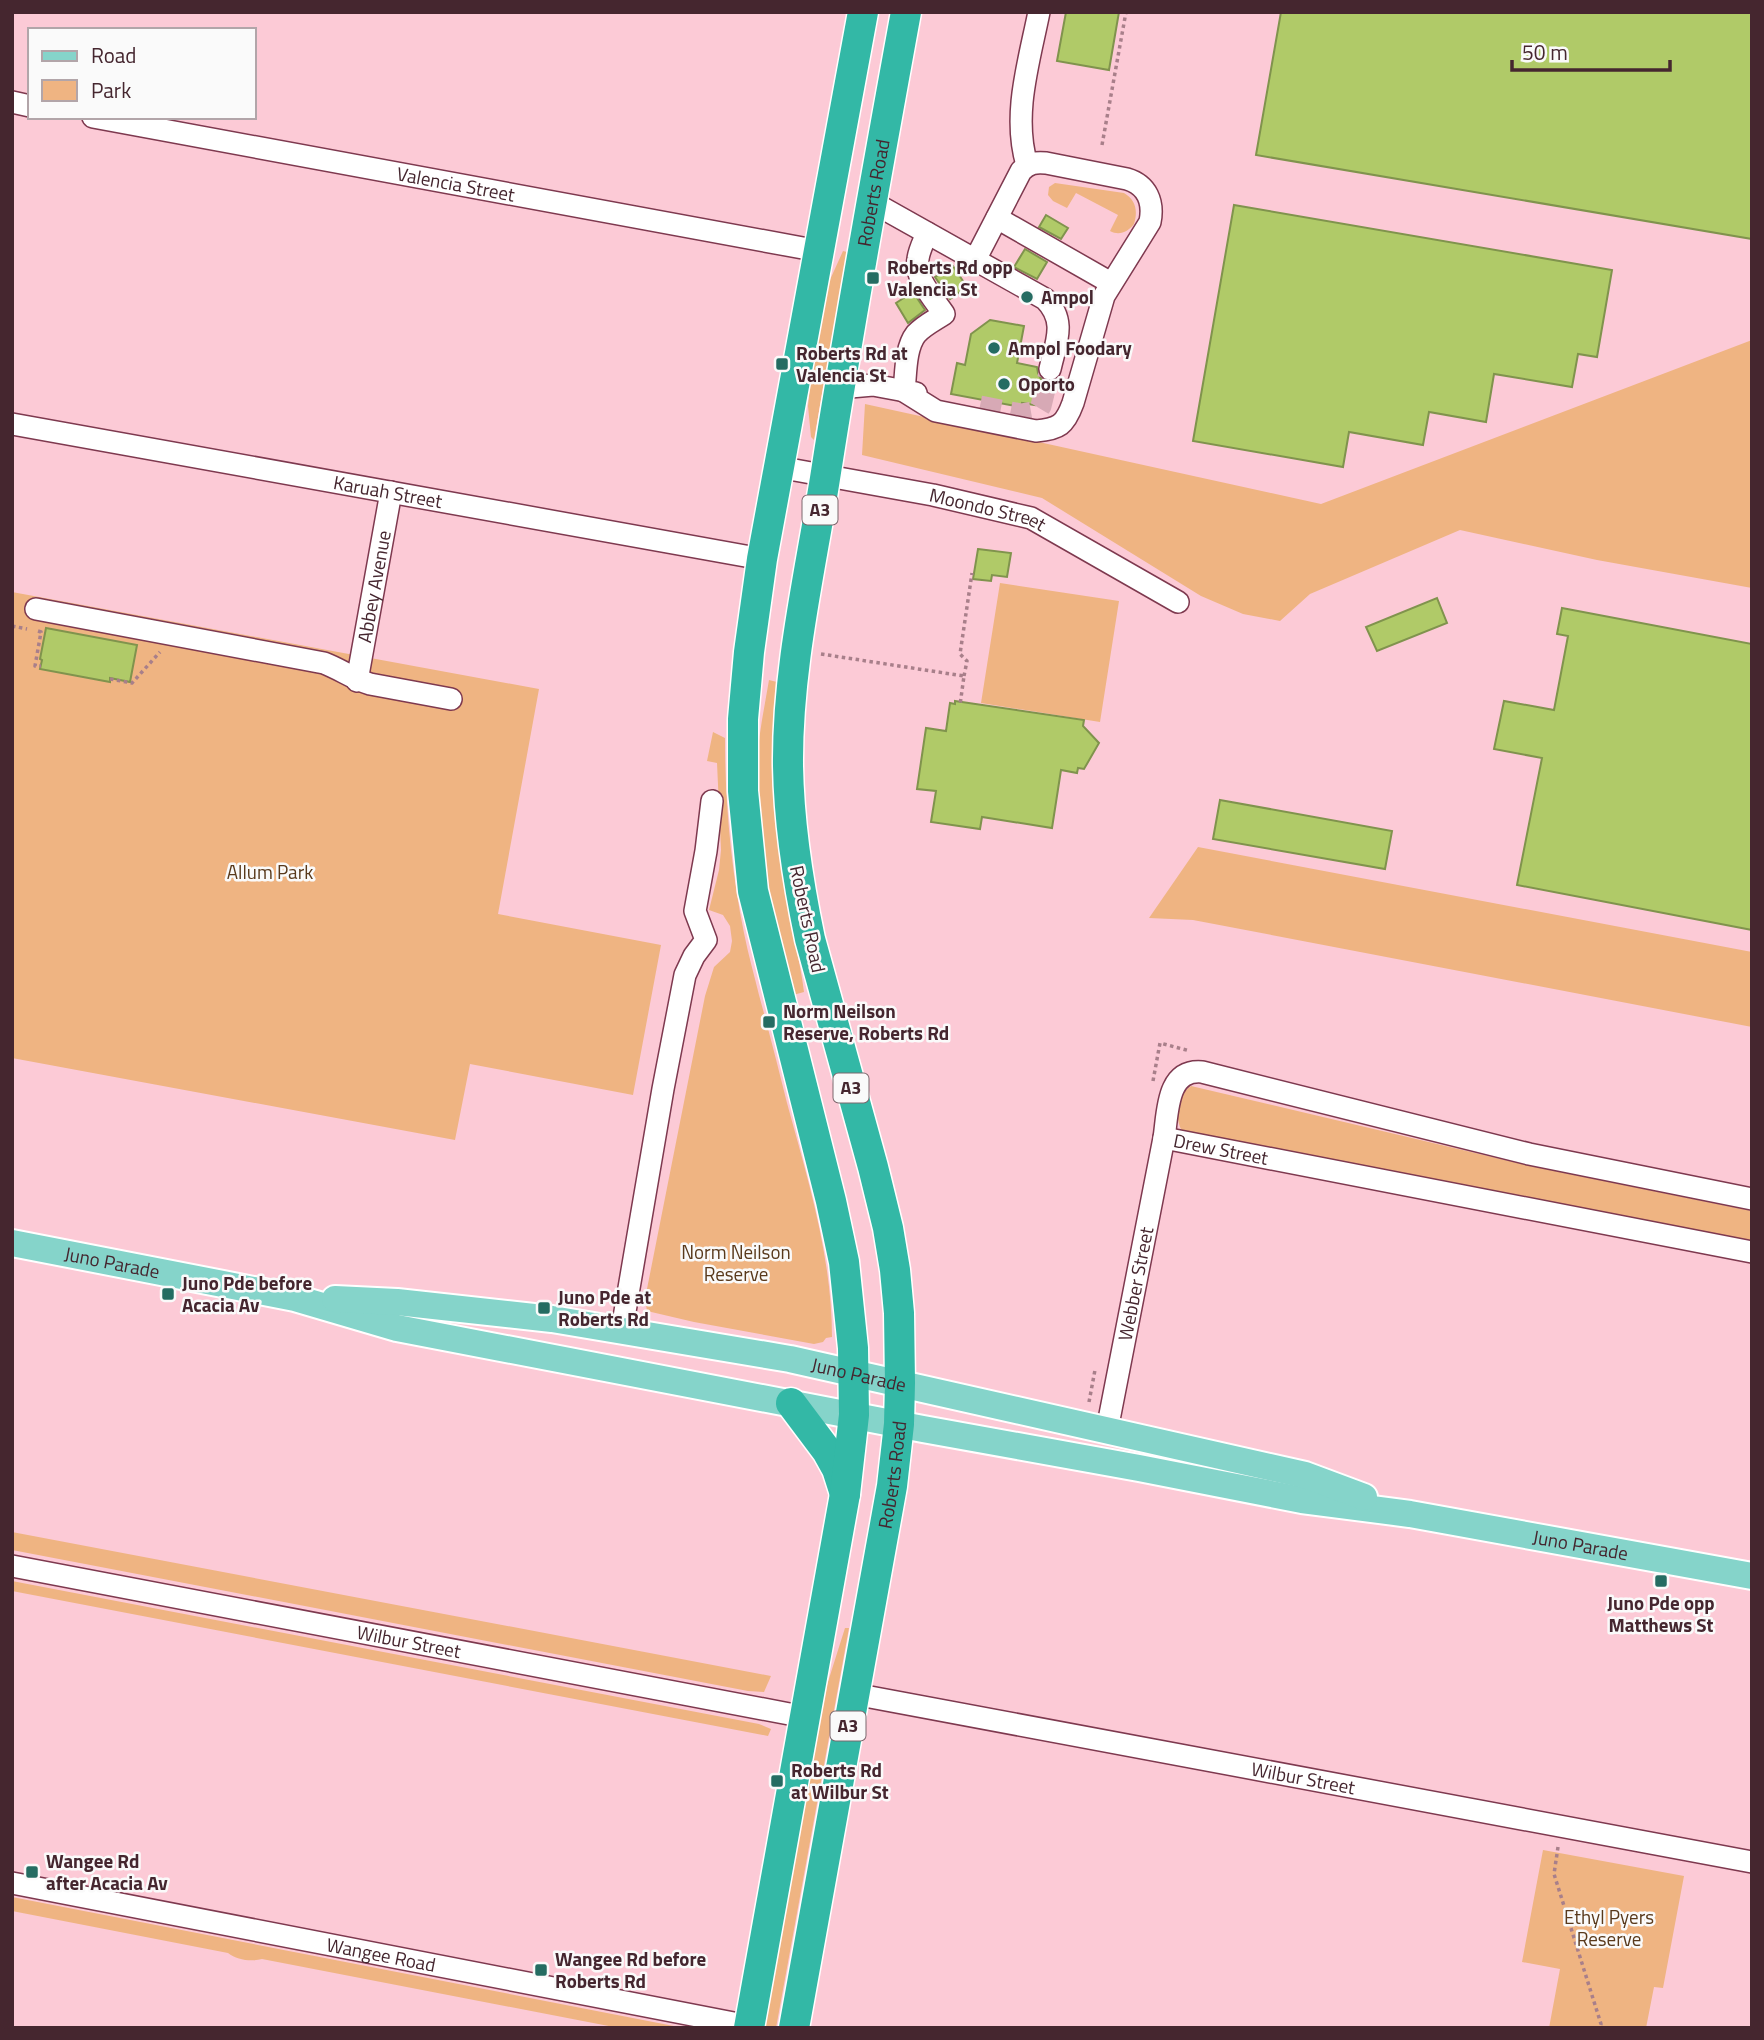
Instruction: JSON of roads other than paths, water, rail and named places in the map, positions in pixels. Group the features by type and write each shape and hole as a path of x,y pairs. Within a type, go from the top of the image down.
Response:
{"highway":[{"name":"A3","path":"749,2027 845,1494 854,1415 854,1372 844,1262 753,891 743,791 743,719 762,559 863,12"},
{"name":"Roberts Road","path":"794,2028 892,1486 899,1424 900,1383 899,1313 888,1228 810,939 793,850 788,764 791,710 795,661 839,388 906,12"},
{"path":"791,1403 827,1451 837,1469 845,1494"}],"main road":[{"name":"Juno Parade","path":"12,1243 295,1298 397,1328 1302,1500 1410,1514 1752,1576"},
{"name":"Juno Parade","path":"295,1298 397,1302 552,1319 790,1359 1305,1475 1410,1514"}],"street":[{"path":"1027,165 1020,120 1039,12"},
{"name":"Valencia Street","path":"104,119 819,251"},
{"path":"904,391 936,411 1036,431 1060,426 1071,410 1100,308 1111,283 1150,222 1152,214 1149,196 1143,188 1127,179 1046,163 1027,165 1021,171 975,260"},
{"path":"872,202 1045,299 1053,307 1059,324 1050,369"},
{"path":"997,218 1111,283"},
{"path":"904,391 914,337 944,314 920,276 917,266 927,233"},
{"path":"839,388 873,385 980,406"},
{"name":"Karuah Street","path":"12,424 762,559"},
{"name":"Moondo Street","path":"778,467 933,495 1031,518 1178,602"},
{"name":"Abbey Avenue","path":"357,681 391,492"},
{"path":"36,609 324,663 357,681 451,699"},
{"path":"622,1329 685,975 706,940 695,911 712,801"},
{"name":"Drew Street","path":"1752,1199 1529,1154 1202,1072 1186,1074 1173,1087 1164,1138 1752,1252"},
{"name":"Webber Street","path":"1107,1430 1164,1138"},
{"name":"Wilbur Street","path":"12,1566 804,1717"},
{"name":"Wilbur Street","path":"854,1694 1752,1863"},
{"name":"Wangee Road","path":"12,1883 749,2027"}],"tunnel":[{"path":"980,406 1021,414 1038,411 1050,369"}],"place":[{"name":"Roberts Rd opp Valencia St","path":"873,278"},
{"name":"Ampol","path":"1027,297"},
{"name":"Ampol Foodary","path":"994,348"},
{"name":"Roberts Rd at Valencia St","path":"782,364"},
{"name":"Oporto","path":"1004,384"},
{"name":"Norm Neilson Reserve, Roberts Rd","path":"769,1022"},
{"name":"Juno Pde before Acacia Av","path":"168,1294"},
{"name":"Juno Pde at Roberts Rd","path":"544,1308"},
{"name":"Juno Pde opp Matthews St","path":"1661,1581"},
{"name":"Roberts Rd at Wilbur St","path":"777,1781"},
{"name":"Wangee Rd after Acacia Av","path":"32,1872"},
{"name":"Wangee Rd before Roberts Rd","path":"541,1970"}],"park label":[{"name":"Allum Park","path":"270,872"},
{"name":"Norm Neilson Reserve","path":"736,1263"},
{"name":"Ethyl Pyers Reserve","path":"1609,1928"}]}
